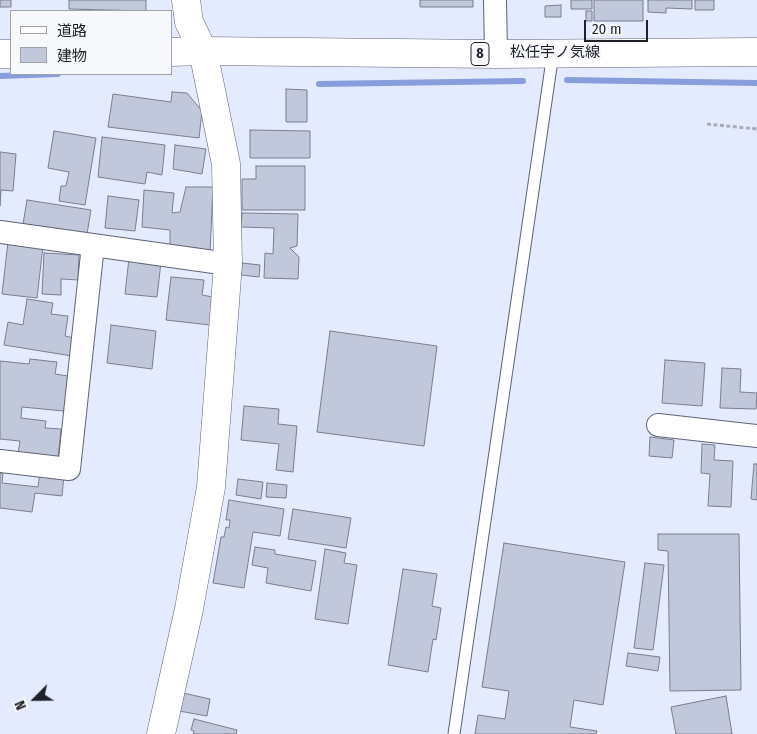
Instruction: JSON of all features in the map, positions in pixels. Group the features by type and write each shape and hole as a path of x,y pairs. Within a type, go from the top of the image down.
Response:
{"street":[{"path":"161,734 189,609 211,486 228,264 226,164 203,51 189,22 186,0"},
{"path":"495,0 496,54"},
{"name":"松任宇ノ気線","path":"172,52 496,54 757,52"},
{"path":"0,232 228,264"},
{"path":"0,461 70,469 93,245"},
{"path":"658,425 757,436"}],"lane":[{"path":"454,734 553,53"}],"path":[{"path":"707,124 757,129"}],"building":[{"path":"0,0 11,0 11,7 0,7"},
{"path":"69,0 146,0 146,10 69,9"},
{"path":"420,0 473,0 473,7 420,7"},
{"path":"571,0 592,0 592,9 571,9"},
{"path":"594,0 643,0 643,21 594,21"},
{"path":"648,0 692,0 692,9 666,8 666,13 648,12"},
{"path":"695,0 714,0 714,10 695,10"},
{"path":"561,5 561,17 545,17 545,6"},
{"path":"586,11 592,11 592,21 586,21"},
{"path":"286,89 307,90 307,122 286,122"},
{"path":"172,92 187,93 202,111 199,138 108,127 113,94 171,102"},
{"path":"250,130 310,131 310,158 250,158"},
{"path":"54,131 96,138 85,205 59,201 61,186 66,186 69,172 48,168"},
{"path":"102,137 165,145 162,175 147,172 145,184 98,177"},
{"path":"175,145 206,149 202,174 173,169"},
{"path":"0,152 16,154 13,191 1,190 0,206"},
{"path":"256,166 305,166 305,210 242,210 242,179 256,179"},
{"path":"186,187 213,187 210,252 170,247 170,230 142,227 144,190 174,193 172,213 180,212"},
{"path":"108,196 139,200 135,231 105,228"},
{"path":"27,200 91,210 87,234 23,224"},
{"path":"242,213 298,214 297,246 290,248 299,257 298,279 264,278 265,253 273,254 274,228 241,227"},
{"path":"8,242 43,246 37,298 2,294"},
{"path":"44,253 79,255 78,280 61,279 61,295 42,294"},
{"path":"129,258 161,262 157,297 125,294"},
{"path":"242,263 260,265 259,277 241,275"},
{"path":"171,277 204,280 202,295 213,297 210,325 166,320"},
{"path":"27,299 53,303 51,314 68,316 65,336 74,338 72,356 4,345 8,322 23,325"},
{"path":"111,325 156,331 152,369 107,363"},
{"path":"330,331 437,346 424,446 317,432"},
{"path":"30,359 57,362 55,374 68,376 64,411 22,407 21,418 46,421 45,428 61,429 58,458 18,454 20,441 0,439 0,361 29,364"},
{"path":"665,360 705,363 702,406 662,403"},
{"path":"722,368 741,369 740,392 757,393 756,409 720,408"},
{"path":"244,406 279,409 278,424 297,426 293,472 276,470 279,444 241,440"},
{"path":"650,437 674,440 672,458 649,456"},
{"path":"702,444 715,445 714,460 733,461 731,507 708,506 710,474 701,473"},
{"path":"754,464 757,464 757,500 751,499"},
{"path":"40,472 64,475 62,496 35,493 32,512 0,508 0,473 3,474 2,483 38,487"},
{"path":"238,479 263,482 261,499 236,495"},
{"path":"267,483 287,485 286,498 266,497"},
{"path":"229,500 284,509 280,536 253,532 244,588 213,583 221,537 224,537 226,527 229,528 230,520 226,520"},
{"path":"293,509 351,518 346,548 288,539"},
{"path":"658,534 739,534 741,690 670,691 668,551 658,550"},
{"path":"504,543 625,562 603,705 574,700 570,727 597,731 596,734 475,734 478,715 505,719 509,691 482,687"},
{"path":"255,547 275,550 275,554 316,561 311,591 266,583 268,568 252,565"},
{"path":"325,549 346,553 344,563 357,565 348,624 315,619"},
{"path":"645,563 664,565 653,650 634,648"},
{"path":"403,569 437,574 432,606 441,608 436,640 433,639 428,672 388,665"},
{"path":"628,653 660,657 658,671 626,666"},
{"path":"183,693 210,699 207,716 179,711"},
{"path":"726,696 732,734 676,734 671,707"},
{"path":"194,719 237,730 236,734 193,734 194,731 191,730"}],"waterway":[{"path":"0,76 29,75"},
{"path":"567,80 757,83"},
{"path":"319,84 523,81"}]}
